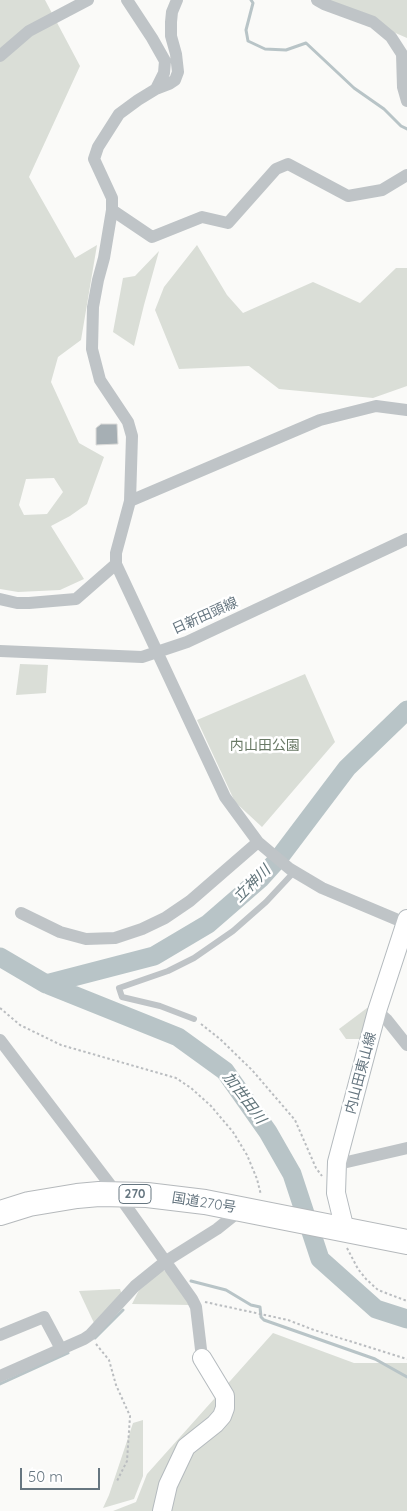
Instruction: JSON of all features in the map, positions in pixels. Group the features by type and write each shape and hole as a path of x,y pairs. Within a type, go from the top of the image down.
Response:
{"highway":[{"name":"国道270号","path":"0,1212 56,1199 99,1194 174,1197 258,1212 341,1234 407,1242"}],"street":[{"path":"0,56 29,31 88,0"},
{"path":"127,0 165,61 164,73 156,89"},
{"path":"178,0 172,12 171,36 178,72 175,80 156,89 119,114 98,147 94,159 112,198 112,210 94,307 92,349 100,380 128,422 132,436 130,501 116,553 116,564 224,798 262,845 292,870 322,888 406,921"},
{"path":"317,0 373,22 391,36 402,54 403,87 407,101"},
{"path":"112,210 152,237 202,217 228,223 276,169 288,164 348,196 382,190 407,175"},
{"path":"130,501 320,420 376,406 407,410"},
{"name":"日新田頭線","path":"0,651 142,657 187,642 407,539"},
{"path":"0,599 17,603 29,603 76,599 116,564"},
{"path":"21,913 60,932 86,939 115,938 142,929 165,918 262,845"},
{"name":"内山田東山線","path":"341,1234 336,1194 337,1162 377,1011 406,921"},
{"path":"377,1011 407,1044"},
{"path":"0,1040 118,1194 196,1307 202,1358 225,1396 225,1408 216,1424 186,1447 168,1485 162,1511"},
{"path":"337,1162 347,1162 407,1148"},
{"path":"0,1376 84,1339 90,1335 135,1286 166,1261 217,1229 258,1212"},
{"path":"0,1335 44,1317 61,1349"}],"lane":[{"path":"194,1019 160,1006 122,997 119,988 168,971 194,958 233,931 266,902 292,870"}],"path":[{"path":"0,1008 20,1025 61,1045 176,1078 191,1088 211,1106 233,1132 247,1155 261,1194 258,1212"},
{"path":"194,1019 220,1039 252,1070 294,1120 316,1168 336,1194"},
{"path":"341,1234 358,1269 366,1279 378,1290 407,1300"},
{"path":"192,1299 263,1313 407,1359"},
{"path":"94,1341 109,1360 116,1385 130,1416 127,1461 117,1481"}],"green space":[{"path":"0,0 45,0 80,66 29,177 75,258 97,245 81,340 58,357 51,382 79,443 104,457 87,504 51,526 84,579 60,590 18,592 0,589","holes":["54,478 63,492 47,514 24,515 19,505 26,479"]},
{"path":"326,0 407,0 407,38 368,21"},
{"path":"197,245 227,295 243,313 313,282 360,303 396,268 407,268 407,386 373,398 279,389 249,366 179,369 155,310 164,287"},
{"path":"159,251 134,346 113,332 123,278 135,276"},
{"path":"20,664 48,665 46,693 16,695"},
{"name":"内山田公園","path":"305,674 335,742 262,827 235,802 197,720"},
{"path":"372,1007 364,1039 346,1039 339,1029 367,1008"},
{"path":"163,1270 168,1273 190,1305 132,1304 139,1290"},
{"path":"120,1289 122,1295 94,1323 79,1291"},
{"path":"273,1333 354,1363 407,1363 407,1511 113,1511 136,1502 147,1474"},
{"path":"143,1420 143,1476 134,1499 103,1508 133,1423"}],"building":[{"path":"101,424 117,424 118,444 96,445 96,428"}],"waterway":[{"path":"251,0 253,3 246,30 248,41 265,49 286,50 306,43 354,88 384,109 401,126 407,129"},
{"name":"立神川","path":"46,984 154,956 208,924 261,878 279,858 347,768 407,710"},
{"name":"加世田川","path":"0,957 46,984 178,1037 225,1071 268,1132 292,1174 320,1259 376,1309 407,1319"},
{"path":"191,1281 226,1290 251,1305 260,1307 261,1317 264,1320 375,1359 407,1377"},
{"path":"95,1338 123,1310"},
{"path":"0,1384 68,1353"}]}
